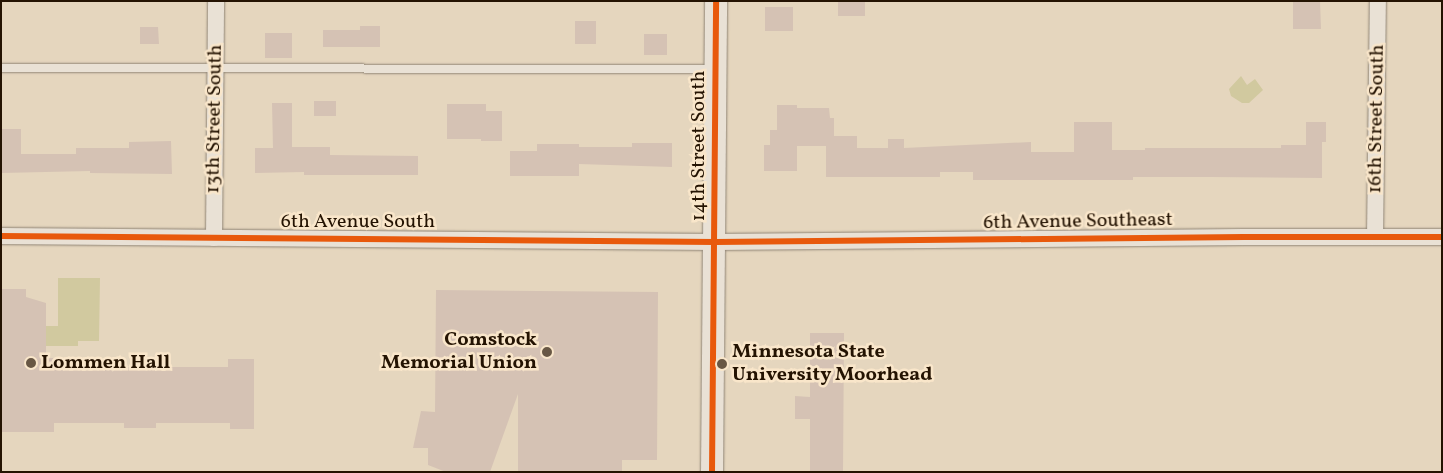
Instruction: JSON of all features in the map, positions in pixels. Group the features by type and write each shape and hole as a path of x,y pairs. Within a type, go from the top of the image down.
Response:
{"street":[{"name":"13th Street South","path":"214,238 216,1"},
{"name":"14th Street South","path":"712,472 716,1"},
{"name":"16th Street South","path":"1375,237 1378,1"},
{"name":"6th Avenue South","path":"1,236 715,242"},
{"name":"6th Avenue Southeast","path":"715,242 1442,237"}],"lane":[{"path":"1,68 716,69"}],"shaded area":[{"path":"1241,76 1247,85 1255,79 1263,90 1249,103 1242,103 1231,96 1229,89"},
{"path":"58,278 100,278 99,341 78,341 78,346 46,346 46,326 58,326"}],"building":[{"path":"838,1 865,1 865,16 838,16"},
{"path":"1293,1 1320,1 1321,29 1293,29"},
{"path":"765,7 793,7 793,31 765,31"},
{"path":"575,21 596,21 596,44 575,44"},
{"path":"360,26 380,26 380,47 323,47 323,30 360,30"},
{"path":"140,27 158,27 159,44 140,44"},
{"path":"265,33 292,33 292,58 265,58"},
{"path":"644,34 667,34 667,55 644,55"},
{"path":"314,101 336,101 336,116 314,116"},
{"path":"272,103 292,103 292,147 330,147 330,155 418,156 418,175 304,175 304,172 255,173 255,148 273,148"},
{"path":"447,104 486,104 486,111 502,111 502,141 447,139"},
{"path":"777,105 797,105 797,108 829,108 830,118 834,118 834,136 857,136 857,148 888,148 888,139 904,139 904,148 1031,142 1031,152 1074,152 1074,122 1112,122 1112,150 1145,150 1145,148 1281,148 1281,145 1306,145 1306,122 1326,122 1326,142 1322,142 1322,178 1133,177 1133,180 973,180 973,172 940,172 940,177 826,177 826,146 797,146 797,171 764,171 764,145 770,145 770,130 777,130"},
{"path":"1,129 21,129 21,154 76,154 76,148 129,148 129,142 171,141 172,174 90,173 90,171 1,173"},
{"path":"632,143 672,143 672,167 579,164 579,176 510,176 510,151 537,151 537,144 579,144 579,147 632,147"},
{"name":"Lommen Hall","path":"1,289 26,289 26,297 46,303 46,358 60,358 60,367 228,367 228,359 254,359 254,429 230,429 230,423 156,423 156,428 124,428 124,423 54,423 54,432 1,432"},
{"name":"Comstock Memorial Union","path":"436,290 658,292 657,460 622,460 622,472 518,472 518,394 490,472 446,472 428,465 428,448 413,448 421,411 435,412"},
{"path":"810,333 844,333 843,472 810,472 810,419 795,419 795,396 810,397"}],"cycle path":[{"path":"712,472 716,1"},
{"path":"1,236 715,242 1442,237"}],"place":[{"name":"Comstock Memorial Union","path":"547,352"},
{"name":"Lommen Hall","path":"31,363"},
{"name":"Minnesota State University Moorhead","path":"722,364"}]}
